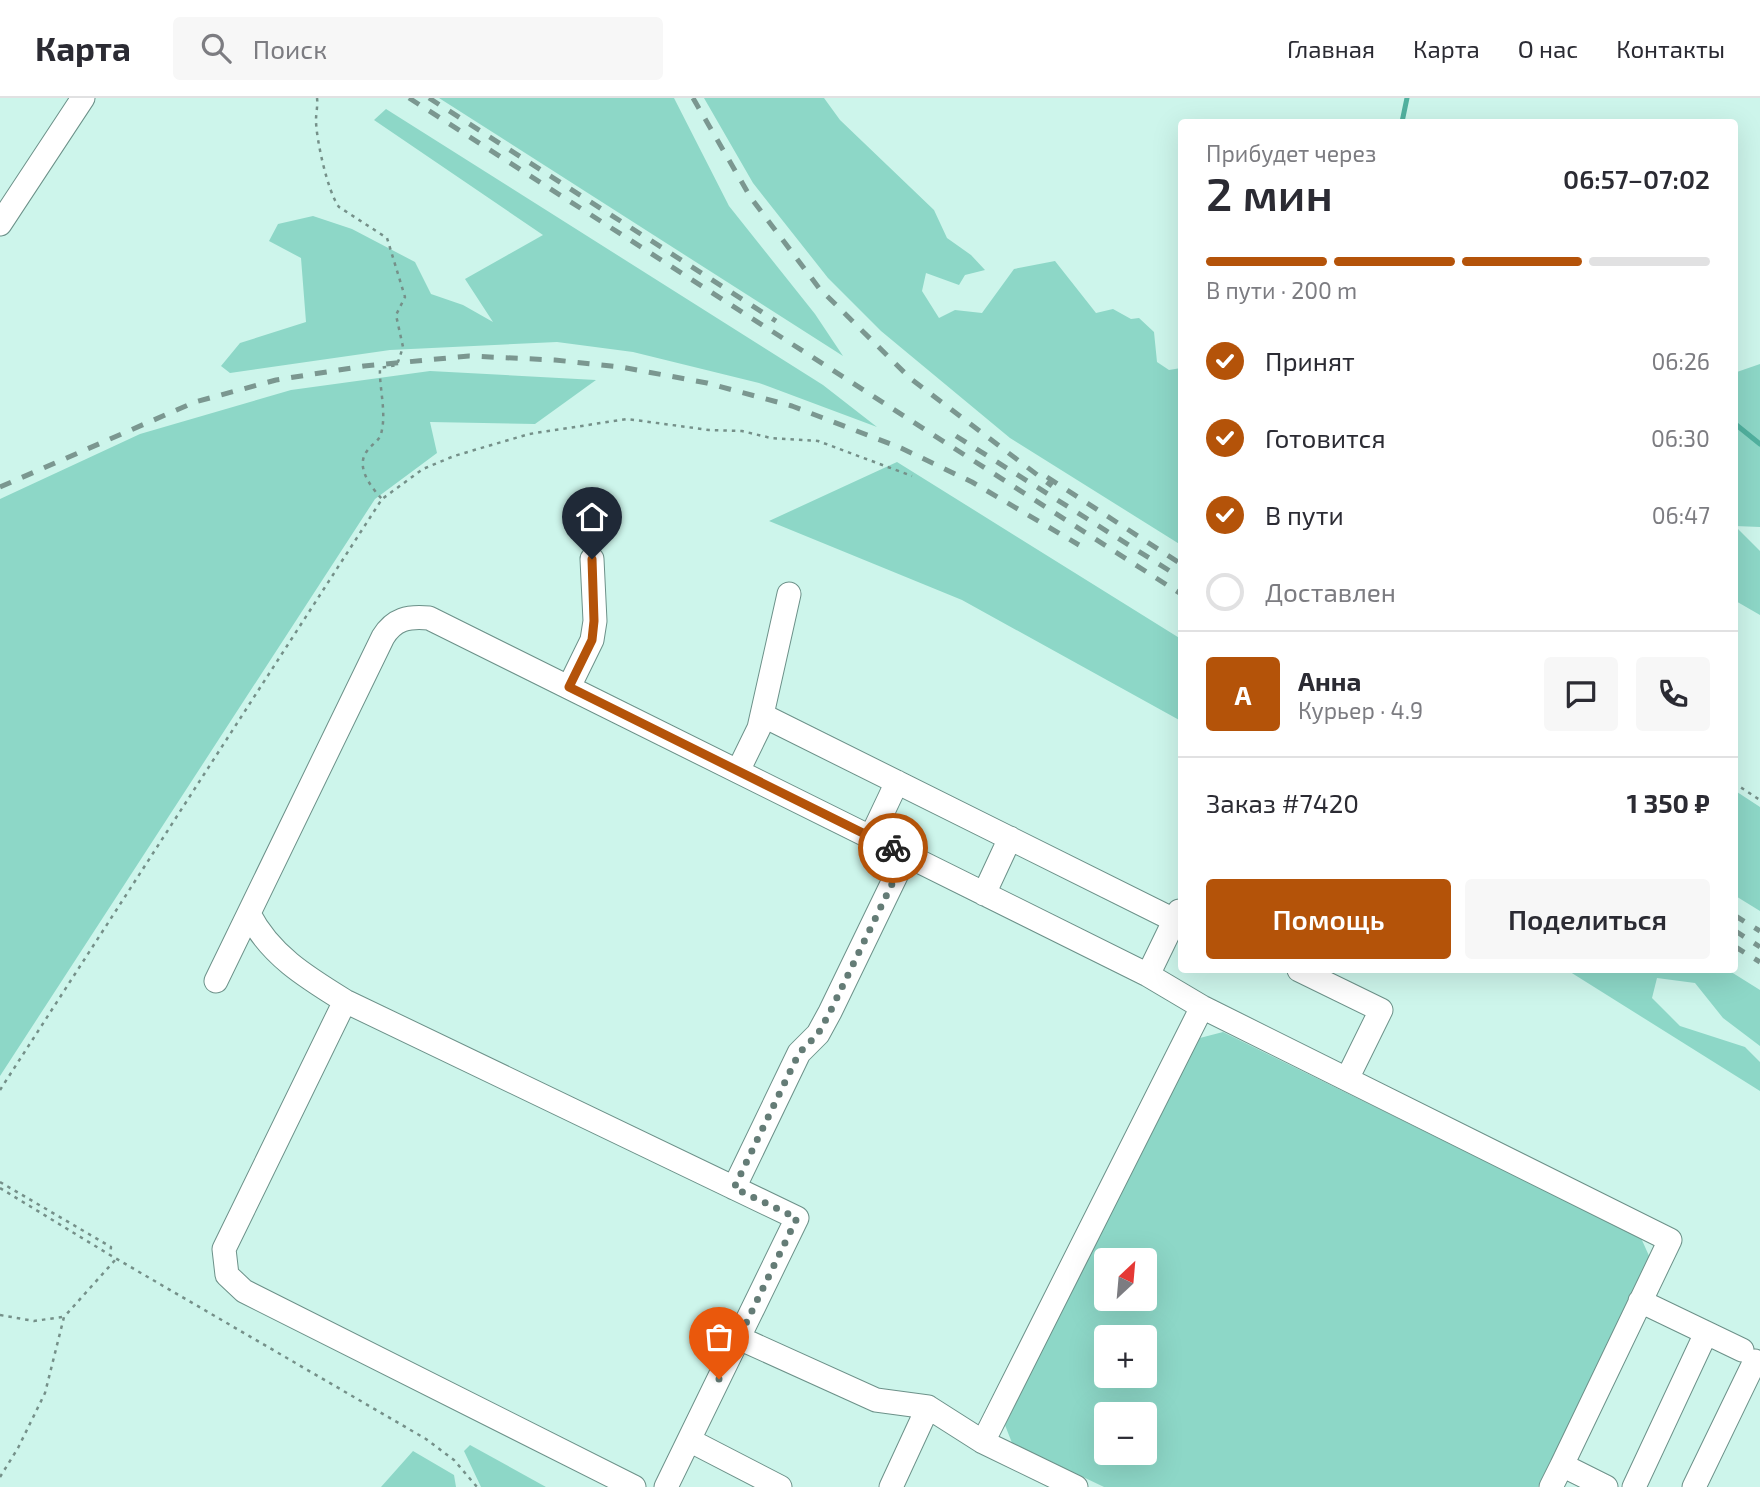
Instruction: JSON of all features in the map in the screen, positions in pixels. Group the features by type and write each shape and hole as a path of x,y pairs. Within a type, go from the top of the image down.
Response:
{"lane":[{"path":"0,225 83,98"},
{"path":"569,687 592,640 592,559"},
{"path":"738,771 760,728 789,594"},
{"path":"216,981 390,625 415,617 429,618 1148,975 1202,1007 1670,1240 1551,1487"},
{"path":"762,715 1010,838 1178,916 1148,975"},
{"path":"871,837 897,782"},
{"path":"984,894 1010,838"},
{"path":"734,1188 799,1053 818,1034 830,1012 906,855"},
{"path":"249,914 260,934 280,956 308,978 345,1001 797,1218 666,1487"},
{"path":"1305,973 1381,1010 1348,1079"},
{"path":"345,1001 223,1250 227,1275 244,1291 634,1487"},
{"path":"983,1442 1202,1007"},
{"path":"1640,1301 1706,1333 1755,1361 1694,1487"},
{"path":"1634,1487 1706,1333"},
{"path":"739,1338 876,1400 928,1407 983,1442 1076,1487"},
{"path":"891,1487 928,1407"},
{"path":"688,1440 780,1487"},
{"path":"1562,1465 1606,1487"}],"path":[{"path":"317,98 316,126 331,193 339,207 387,238 405,297 396,321 402,347 397,365 380,368 378,381 383,399 382,432 363,457 367,482 382,499"},
{"path":"0,1090 382,499 422,469 454,456 529,434 627,419 709,430 741,431 771,438 818,440 912,476"},
{"path":"1738,786 1760,800"},
{"path":"0,1182 111,1247 110,1255"},
{"path":"0,1188 116,1259 426,1439 454,1461 477,1487"},
{"path":"0,1476 19,1448 45,1393 64,1317 116,1259"},
{"path":"0,1315 34,1321 64,1317"}],"green space":[{"path":"439,98 674,98 729,206 815,314 843,356"},
{"path":"704,98 824,98 840,120 934,210 947,238 971,255 985,270 965,275 959,285 926,273 922,291 939,318 955,310 982,313 1014,269 1055,261 1096,313 1113,309 1131,319 1139,318 1154,332 1157,362 1169,370 1178,368 1178,543 1010,438 881,331 828,278 753,183"},
{"path":"386,109 823,385 877,427 759,383 633,352 557,342 390,350 230,373 221,366 240,343 306,322 301,258 269,241 278,224 313,216 352,229 415,262 431,294 463,305 493,322 465,279 543,235 374,120"},
{"path":"1760,364 1760,527 1738,526 1738,372"},
{"path":"430,371 596,380 535,424 430,422 437,453 375,499 0,1076 0,499 140,434 291,390"},
{"path":"897,462 1178,637 1178,719 962,600 769,521"},
{"path":"1738,529 1760,551 1760,615 1738,602"},
{"path":"1738,793 1760,807 1760,911 1738,897"},
{"path":"1572,973 1733,973 1760,990 1760,1046 1723,1018 1695,983 1657,978 1652,998 1680,1026 1745,1047 1760,1062 1760,1091"},
{"path":"1223,1032 1641,1238 1650,1258 1538,1487 1104,1487 1012,1443 1005,1425 1196,1039"},
{"path":"470,1445 546,1487 481,1487 464,1451"},
{"path":"413,1451 454,1475 456,1487 381,1487"}],"waterway":[{"path":"1403,119 1407,98"},
{"path":"1738,426 1760,444"}],"railway":[{"path":"409,98 1178,592"},
{"path":"429,98 776,321"},
{"path":"693,98 751,198 819,288 911,379 1052,486"},
{"path":"0,487 195,402 276,380 364,366 469,356 555,360 621,367 707,383 792,406 901,448 972,482 1079,545"},
{"path":"956,436 1178,576"},
{"path":"1047,477 1178,562"},
{"path":"1738,917 1760,931"},
{"path":"1738,933 1760,947"},
{"path":"1738,948 1760,962"}],"way so far":[{"path":"719,1379 797,1218 734,1188 799,1053 818,1034 830,1012 906,855 893,848"}],"route":[{"path":"592,559 592,640 569,687 893,848"}]}
